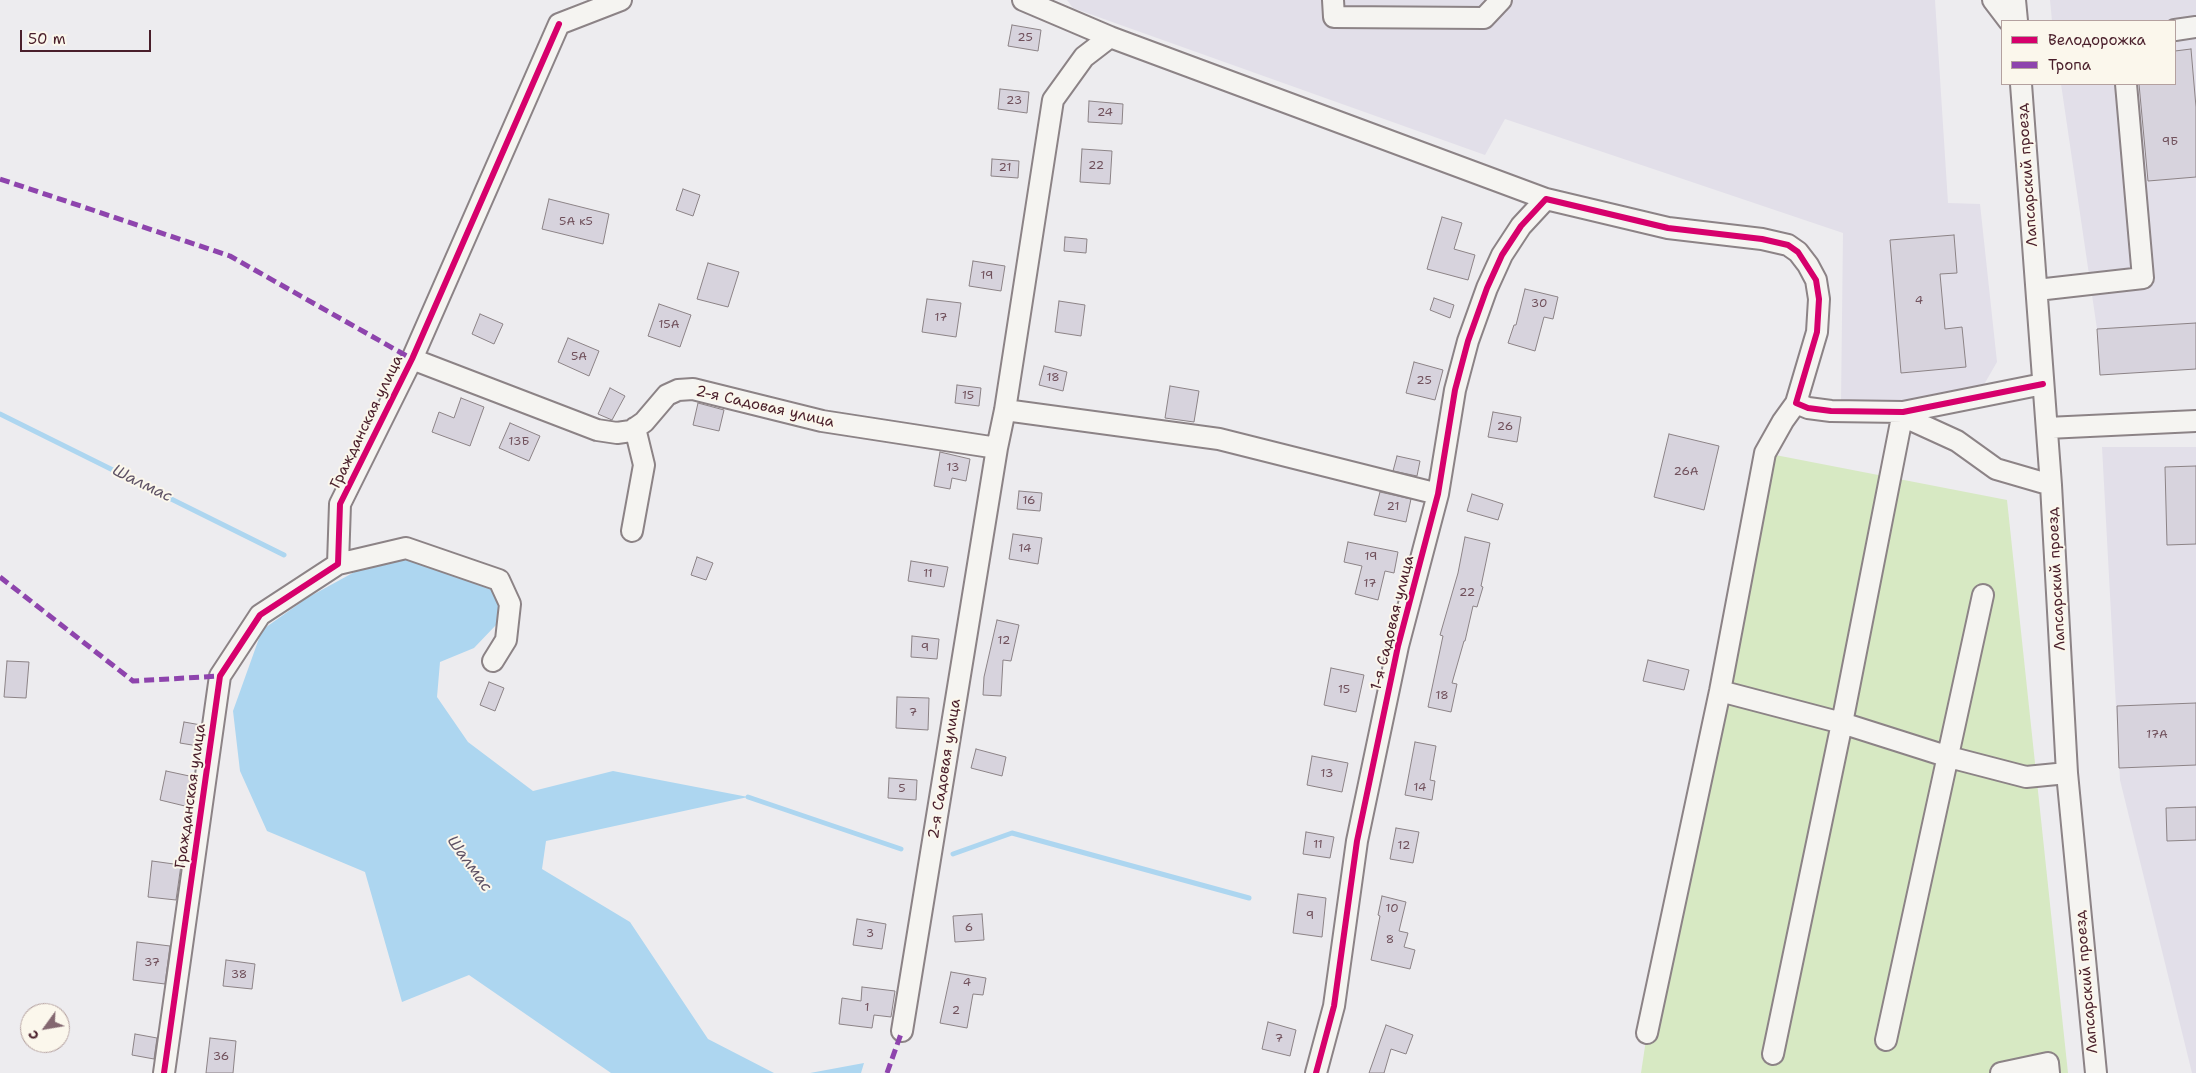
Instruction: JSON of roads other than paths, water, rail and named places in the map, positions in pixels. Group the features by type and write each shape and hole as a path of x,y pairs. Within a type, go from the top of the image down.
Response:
{"street":[{"name":"Гражданская улица","path":"164,1073 220,676 260,614 338,564 340,504 412,359 559,24 621,0"},
{"path":"1023,0 1110,37 1546,199 1668,228 1762,239 1788,245 1798,252 1816,280 1819,299 1817,332 1796,403 1783,421 1765,453 1720,691 1647,1033"},
{"path":"1333,0 1334,16 1484,18 1501,0"},
{"path":"1994,0 2008,20"},
{"path":"2015,0 2016,20"},
{"path":"2176,30 2196,27"},
{"name":"2-я Садовая улица","path":"902,1031 997,448 1005,410 1053,100 1084,57 1110,37"},
{"name":"Лапсарский проезд","path":"2021,85 2046,428 2052,485 2067,773 2096,1073"},
{"path":"2037,290 2144,278 2126,85"},
{"name":"1-я Садовая улица","path":"1316,1073 1334,1006 1357,841 1398,646 1438,494 1455,390 1468,341 1487,288 1502,255 1521,226 1546,199"},
{"path":"412,359 597,430 617,433 635,428 644,465 632,531"},
{"path":"1796,403 1808,408 1831,411 1903,412 2043,384"},
{"name":"2-я Садовая улица","path":"635,428 644,422 667,396 678,390 693,389 822,421 997,448"},
{"path":"1005,410 1219,439 1438,494"},
{"path":"1903,412 1911,420 1957,441 1996,469 2052,485"},
{"path":"1773,1054 1842,723 1903,412"},
{"path":"2046,428 2196,421"},
{"path":"338,564 406,548 500,580 510,604 506,640 493,661"},
{"path":"1886,1040 1983,595"},
{"path":"1720,691 1842,723 1949,757 2026,776 2067,773"},
{"path":"2002,1073 2048,1063 2049,1073"}],"water":[{"path":"413,558 493,590 501,607 496,625 474,648 440,662 437,697 468,742 533,791 613,771 748,797 546,841 542,869 630,922 708,1039 774,1073 611,1073 469,975 402,1002 365,872 267,831 240,771 233,711 262,630 307,598 369,564"},
{"path":"864,1063 861,1073 810,1073"}],"waterway":[{"name":"Шалмас","path":"0,414 284,555"},
{"path":"748,797 901,849"},
{"path":"953,854 1012,833 1249,898"}]}
